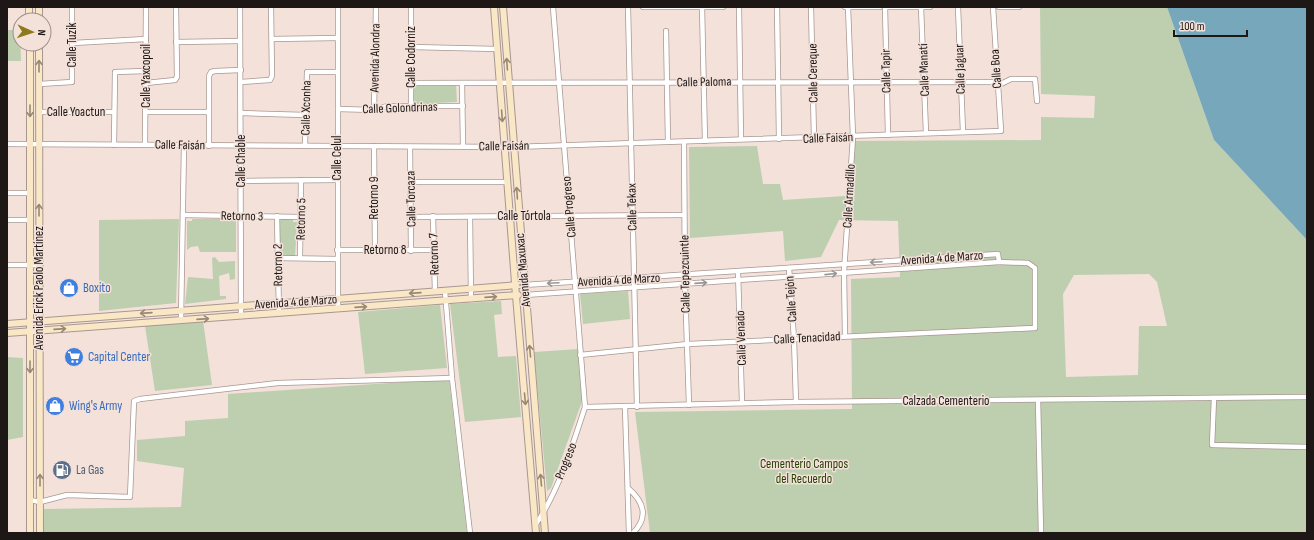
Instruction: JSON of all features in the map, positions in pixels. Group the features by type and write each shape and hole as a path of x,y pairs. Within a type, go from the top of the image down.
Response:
{"main road":[{"name":"Avenida Maxuxac","path":"494,7 515,286 536,533"},
{"name":"Avenida Maxuxac","path":"503,7 545,533"},
{"path":"495,27 504,26"},
{"name":"Avenida Erick Paolo Martínez","path":"30,52 30,533"},
{"name":"Avenida Erick Paolo Martínez","path":"39,52 40,533"},
{"name":"Avenida 4 de Marzo","path":"7,324 524,285"},
{"name":"Avenida 4 de Marzo","path":"7,333 525,295"}],"street":[{"name":"Calle Tuzik","path":"39,84 72,82 72,7"},
{"name":"Calle Yaxcopoil","path":"145,144 146,7"},
{"path":"146,83 175,80 177,77 176,7"},
{"name":"Calle Chable","path":"240,7 241,316"},
{"path":"241,82 270,80 272,76 271,7"},
{"name":"Calle Celul","path":"338,7 338,309"},
{"name":"Avenida Alondra","path":"374,110 376,7"},
{"name":"Calle Codorniz","path":"410,7 412,47 411,107"},
{"name":"Calle Progreso","path":"553,7 585,408"},
{"name":"Calle Tekax","path":"628,7 637,407"},
{"path":"643,7 723,7"},
{"path":"739,7 741,140"},
{"path":"777,7 779,139"},
{"name":"Calle Cereque","path":"811,7 814,82 814,138"},
{"path":"844,7 880,7"},
{"name":"Calle Armadillo","path":"845,336 844,272 853,137 848,7"},
{"path":"885,7 930,7"},
{"name":"Calle Tapir","path":"885,7 888,135"},
{"name":"Calle Manatí","path":"921,7 926,133"},
{"name":"Calle Jaguar","path":"958,7 963,132"},
{"name":"Calle Boa","path":"993,7 1001,131"},
{"path":"999,7 1018,7"},
{"path":"702,8 705,141"},
{"path":"666,31 668,142"},
{"path":"272,39 337,38"},
{"path":"73,43 146,39"},
{"path":"176,42 240,41"},
{"path":"412,47 497,49"},
{"path":"210,146 209,76 211,72 241,70"},
{"path":"114,145 115,72 146,71"},
{"name":"Calle Xconha","path":"306,145 307,72 337,72"},
{"path":"997,84 1011,79 1035,79 1037,101"},
{"name":"Calle Paloma","path":"411,83 500,84 852,81 961,82 997,84"},
{"path":"462,84 463,146"},
{"name":"Calle Golondrinas","path":"338,109 374,110 387,106 462,106"},
{"name":"Calle Yoactun","path":"39,112 114,112"},
{"path":"146,112 209,112"},
{"path":"241,113 306,115"},
{"name":"Calle Faisán","path":"7,144 39,142 114,145 145,144 210,146 241,144 410,147 513,146 631,144 1001,131"},
{"name":"Calle Tepezcuintle","path":"684,142 685,284 689,405"},
{"path":"181,320 184,145"},
{"name":"Retorno 9","path":"374,146 375,250"},
{"name":"Calle Torcaza","path":"410,147 411,250"},
{"name":"Retorno 5","path":"300,257 301,180"},
{"path":"241,181 337,180"},
{"path":"410,182 507,182"},
{"path":"7,193 30,193"},
{"name":"Retorno 3","path":"184,215 301,217"},
{"name":"Calle Tórtola","path":"411,217 510,215 570,217 684,215"},
{"name":"Retorno 2","path":"278,216 279,313"},
{"name":"Retorno 7","path":"433,216 435,292"},
{"path":"470,216 471,299"},
{"path":"7,220 30,220"},
{"name":"Retorno 8","path":"338,250 433,250"},
{"name":"Avenida 4 de Marzo","path":"524,285 998,254 999,262 844,272 790,278 525,295"},
{"path":"278,258 300,257 337,259"},
{"path":"964,257 966,264"},
{"path":"930,259 931,267"},
{"path":"893,261 894,269"},
{"name":"Calle Tenacidad","path":"580,355 688,344 1035,328 1034,268 1028,263 999,262"},
{"path":"7,265 39,265"},
{"name":"Calle Tejón","path":"789,268 794,339 796,402"},
{"name":"Calle Venado","path":"738,272 742,403"},
{"path":"445,291 452,378 470,533"},
{"path":"30,500 40,502 67,495 130,497 134,401 140,399 278,383 452,378"},
{"name":"Calzada Cementerio","path":"585,408 796,402 1307,396"},
{"path":"1214,398 1212,445 1307,447"},
{"path":"1038,400 1041,533"},
{"path":"625,407 629,533"},
{"name":"Progreso","path":"536,524 544,513 573,444 585,408"},
{"path":"628,488 641,502 643,511 642,520 633,533"}],"green space":[{"name":"Cementerio Campos del Recuerdo","path":"1040,7 1167,7 1214,140 1307,240 1307,533 650,533 635,412 852,409 851,279 900,277 898,221 839,220 821,257 785,261 783,231 690,238 689,147 757,146 763,184 780,184 783,200 845,196 852,141 1041,140 1041,117 1094,118 1095,96 1041,94","holes":["1149,274 1157,282 1167,326 1139,326 1138,375 1066,377 1063,294 1074,275"]},
{"path":"7,30 12,30 12,52 21,52 21,61 7,61"},
{"path":"412,85 456,85 457,102 412,104"},
{"path":"179,219 176,303 99,311 99,220"},
{"path":"192,219 236,219 236,252 200,252 198,246 191,247 187,250 187,221 192,221"},
{"path":"282,219 293,219 293,222 297,222 295,257 277,256 279,221"},
{"path":"215,257 219,262 235,261 235,279 230,280 229,273 219,276 220,296 226,296 226,299 185,304 188,277 213,279 212,258"},
{"path":"628,291 630,319 583,324 580,294"},
{"path":"501,301 502,314 494,315 498,357 516,356 521,417 465,422 450,304"},
{"path":"440,305 447,368 365,374 358,312"},
{"path":"203,321 212,385 155,391 145,326"},
{"path":"579,349 583,393 581,404 551,488 547,491 534,352"},
{"path":"7,357 23,358 23,437 7,440"},
{"path":"449,379 467,533 44,533 44,509 181,507 184,468 137,461 137,440 185,436 185,421 228,418 228,394"}],"water":[{"path":"1167,7 1307,7 1307,240 1214,140"}],"place":[{"name":"Boxito","path":"69,288"},
{"name":"Capital Center","path":"74,357"},
{"name":"Wing's Army","path":"55,406"},
{"name":"La Gas","path":"62,470"}]}
